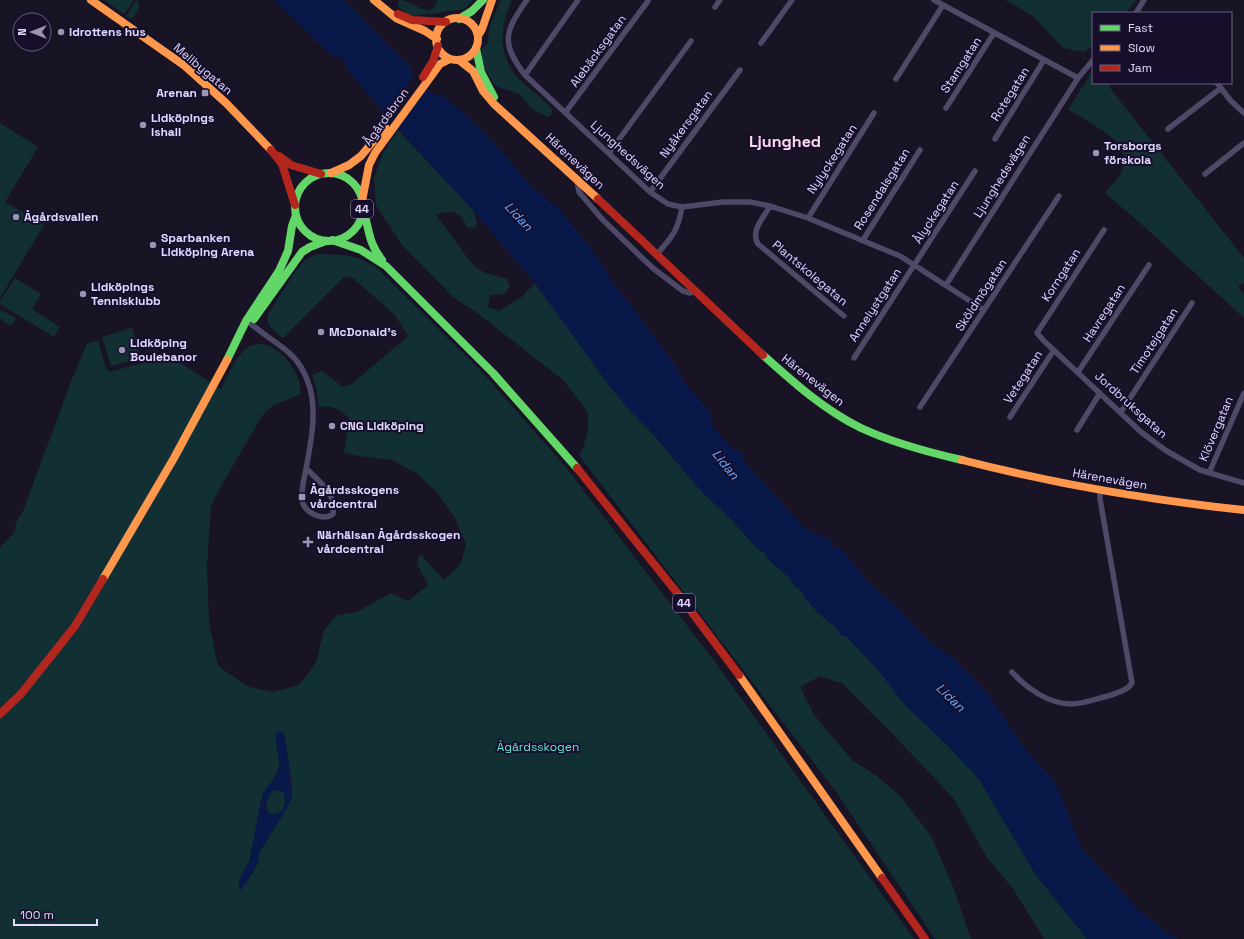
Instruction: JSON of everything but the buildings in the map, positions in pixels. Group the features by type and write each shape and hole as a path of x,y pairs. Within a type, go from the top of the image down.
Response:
{"main road":[{"name":"Mellbygatan","path":"91,0 185,66 226,103 272,151 282,164 295,205"},
{"path":"374,0 405,24 428,31 437,42 442,54 450,59 459,60 469,56 476,48 478,36 492,0"},
{"path":"383,7 412,20 446,22 459,19 471,13 483,0"},
{"path":"459,19 471,24 478,36"},
{"name":"44","path":"437,42 439,29 446,22"},
{"name":"Ågårdsbron","path":"430,72 435,56 437,42"},
{"name":"Härenevägen","path":"476,48 481,72 488,88 502,110"},
{"name":"Ågårdsbron","path":"362,205 366,173 382,137 430,72 440,64 450,59"},
{"name":"Härenevägen","path":"459,60 473,70 483,91 494,104 657,254 784,374 811,397 842,418 872,433 903,444 1011,472 1100,491 1244,510"},
{"name":"Ågårdsbron","path":"331,173 350,165 382,137"},
{"name":"Mellbygatan","path":"272,151 291,164 321,174"},
{"name":"44","path":"386,266 361,250 329,240 319,239 307,233 302,228 296,215 295,205 298,193 310,179 321,174 331,173 351,182 360,194 362,205 367,217 372,245 386,266 493,373 566,455 682,599 756,698 925,939"},
{"name":"44","path":"329,240 344,237 353,230 360,220 362,205"},
{"path":"0,714 20,694 75,626 174,458 225,363 284,260 290,244 292,226 296,215"},
{"path":"248,322 302,252 310,247 329,240"}],"street":[{"name":"Ljunghedsvägen","path":"527,0 512,22 508,36 508,44 514,60 525,75 650,192 668,204 682,207 750,202 770,206 808,218 892,252 915,264 984,310"},
{"path":"525,75 578,0"},
{"path":"715,7 720,0"},
{"path":"761,43 792,0"},
{"path":"934,0 1078,78"},
{"path":"1137,12 1144,0"},
{"name":"Alebäcksgatan","path":"565,113 648,1"},
{"path":"896,79 943,5"},
{"name":"Stamgatan","path":"946,108 994,33"},
{"path":"609,153 690,41"},
{"name":"Rotegatan","path":"995,139 1044,60"},
{"name":"Ljunghedsvägen","path":"946,285 1078,78 1092,61"},
{"name":"Nyåkersgatan","path":"650,192 740,70"},
{"path":"1168,129 1219,86 1231,101 1244,113"},
{"name":"Nylyckegatan","path":"808,218 874,113"},
{"path":"1206,174 1244,144"},
{"name":"Rosendalsgatan","path":"863,240 920,150"},
{"name":"Ålyckegatan","path":"915,264 975,171"},
{"path":"577,180 579,192 601,218 654,269 683,291 690,293 696,291"},
{"name":"Sköldmögatan","path":"920,407 1060,196"},
{"name":"Plantskolegatan","path":"770,206 756,232 755,237 758,244 844,316"},
{"path":"657,254 676,231 682,207"},
{"name":"Korngatan","path":"1037,333 1104,230"},
{"name":"Annelystgatan","path":"854,358 915,264"},
{"name":"Havregatan","path":"1078,372 1149,265"},
{"name":"Timotejgatan","path":"1121,412 1192,303"},
{"path":"248,322 286,349 301,367 308,382 312,400 312,422 302,497 304,504 313,514 324,518 329,517 333,514 334,504 326,490 306,468"},
{"name":"Jordbruksgatan","path":"1037,333 1141,432 1165,450 1209,474 1244,483"},
{"name":"Vetegatan","path":"1010,417 1054,350"},
{"path":"1077,430 1100,392"},
{"name":"Klövergatan","path":"1209,474 1244,393"},
{"path":"1012,672 1033,691 1062,703 1073,704 1108,696 1126,690 1132,683 1100,499 1100,491"}],"green space":[{"path":"104,0 134,0 124,14"},
{"path":"137,0 139,8 132,19 126,16"},
{"path":"400,0 422,9 431,10 435,7 437,0 473,0 464,9 415,16 410,15 398,7"},
{"path":"501,0 512,0 503,29 506,58 516,76 551,108 551,115 548,117 532,109 520,94 498,87 494,84 484,67 482,60 482,49 488,43 489,28"},
{"path":"1006,0 1136,0 1127,12 1092,12 1092,46 1084,52 1063,48 1033,16"},
{"path":"1092,72 1092,84 1109,84 1113,92 1244,258 1244,282 1238,287 1244,294 1244,318 1138,221 1105,193 1117,180 1124,166 1121,147 1105,132 1068,110"},
{"name":"Ågårdsvallen","path":"0,123 38,147 5,202 44,225 0,298"},
{"path":"398,130 473,210 477,221 476,227 471,228 467,227 462,218 453,212 446,212 436,215 472,264 483,272 507,279 510,286 504,294 490,295 488,307 499,311 522,297 535,283 608,384 625,405 654,435 688,476 731,519 757,548 765,553 769,560 791,579 795,587 800,589 818,613 838,629 840,635 847,637 979,779 1036,875 1087,939 1044,939 1014,890 986,856 954,799 843,684 820,676 800,687 814,715 853,761 874,774 901,797 931,836 952,884 971,939 935,939 837,793 579,455 583,448 588,430 588,412 563,380 476,312 453,297 402,245 376,205 374,178 383,153"},
{"name":"Ågårdsskogen","path":"319,254 344,255 364,260 371,264 378,269 481,371 564,465 715,662 914,939 0,939 0,547 13,534 16,523 24,509 70,384 87,344 98,340 106,368 109,372 169,356 221,389 239,356 247,348 255,345 263,344 278,351 295,371 299,380 301,394 272,406 262,416 211,506 207,567 209,623 218,666 249,687 273,692 299,685 316,663 324,630 337,615 357,612 391,593 408,601 428,585 417,563 420,554 444,580 457,568 462,560 466,544 455,518 436,491 416,473 392,460 344,453 349,418 335,408 319,408 317,391 312,375 322,371 343,387 352,384 408,336 395,315 353,278 345,276 283,338 270,326 267,316 295,272 306,259","holes":["284,735 291,778 292,795 287,808 260,851 258,862 252,874 240,890 239,881 249,862 263,794 279,768 279,757 276,745"]},
{"path":"15,278 41,294 32,309 60,327 54,337 0,304 0,301"},
{"path":"1,310 16,318 11,326 0,319"},
{"name":"Lidköping Boulebanor","path":"132,328 141,358 111,366 102,337"},
{"path":"279,790 284,793 285,806 278,813 269,814 266,805 267,800 272,791"}],"water":[{"name":"Lidan","path":"274,0 344,0 410,67 415,77 422,85 439,97 441,94 473,122 533,188 560,210 598,258 615,286 675,365 685,384 702,402 712,416 712,426 733,449 738,450 743,454 742,459 806,529 832,541 831,546 834,548 841,548 868,582 892,603 932,644 953,658 988,694 1023,746 1055,782 1082,849 1138,909 1167,933 1179,939 1087,939 1036,875 979,779 950,748 905,705 875,666 847,637 840,635 838,629 818,613 800,589 795,587 791,579 769,560 765,553 757,548 731,519 701,491 654,435 625,405 608,384 535,283 473,210 411,143 350,73 342,56 336,57 331,55"},
{"path":"280,731 284,735 292,795 287,808 260,851 258,862 252,874 240,891 239,882 251,857 257,819 263,794 278,772 279,768 276,732","holes":["279,790 284,793 285,806 283,809 278,813 269,814 266,802 272,791"]}],"pier":[{"path":"415,75 427,87 396,129 384,115"}],"traffic: fast":[{"path":"459,19 472,11 483,0"},
{"path":"476,48 481,72 494,97"},
{"path":"329,173 342,176 353,183 360,194 363,207 360,220 353,231 342,238 329,241 316,238 305,231 298,220 295,207 298,194 305,183 316,176 329,173"},
{"path":"362,208 371,240 382,260"},
{"path":"227,360 246,321 279,271 288,251 292,226 296,215"},
{"path":"332,240 361,250 386,266 493,373 577,468"},
{"path":"254,319 302,252 310,247 326,241"},
{"path":"763,355 797,385 847,421 885,438 910,447 962,460"}],"traffic: slow":[{"path":"91,0 185,66 226,103 271,150"},
{"path":"374,0 396,18 425,31 437,39"},
{"path":"478,36 492,0"},
{"path":"457,18 472,24 478,39 472,54 457,60 442,54 436,39 442,24 457,18"},
{"path":"362,201 369,165 375,153 440,64 450,59"},
{"path":"459,60 473,71 483,91 494,104 598,199"},
{"path":"331,173 349,165 361,156 385,127"},
{"path":"103,579 174,458 227,360"},
{"path":"962,460 1067,484 1138,496 1244,510"},
{"path":"739,675 882,878"}],"traffic: jam":[{"path":"398,14 412,20 446,22"},
{"path":"423,77 433,61 438,46"},
{"path":"271,150 282,164 295,205"},
{"path":"279,156 291,165 321,174"},
{"path":"598,199 763,355"},
{"path":"577,468 682,599 739,675"},
{"path":"0,714 21,694 75,626 103,579"},
{"path":"882,878 925,939"}],"place":[{"name":"Idrottens hus","path":"61,32"},
{"name":"Arenan","path":"205,93"},
{"name":"Lidköpings ishall","path":"143,125"},
{"name":"Torsborgs förskola","path":"1096,153"},
{"name":"Ågårdsvallen","path":"16,217"},
{"name":"Sparbanken Lidköping Arena","path":"153,245"},
{"name":"Lidköpings Tennisklubb","path":"83,294"},
{"name":"McDonald's","path":"321,332"},
{"name":"Lidköping Boulebanor","path":"122,350"},
{"name":"CNG Lidköping","path":"332,426"},
{"name":"Ågårdsskogens vårdcentral","path":"302,497"},
{"name":"Närhälsan Ågårdsskogen vårdcentral","path":"308,542"}],"district":[{"name":"Ljunghed","path":"785,141"}]}
